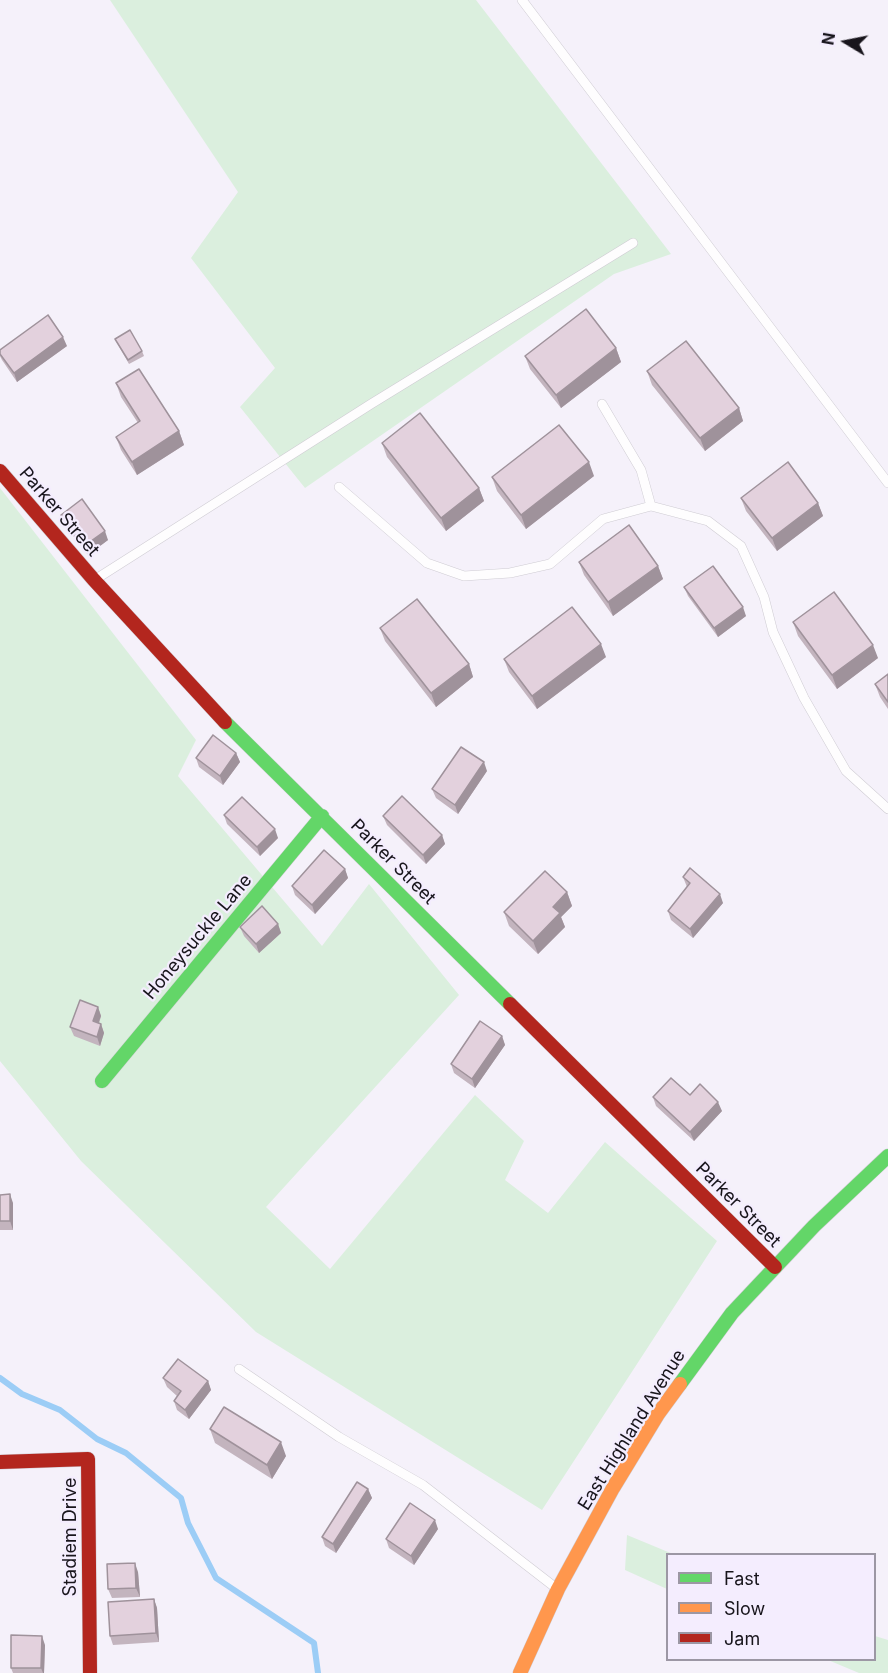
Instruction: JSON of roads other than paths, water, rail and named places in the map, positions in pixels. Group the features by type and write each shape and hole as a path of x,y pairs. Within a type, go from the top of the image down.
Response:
{"street":[{"name":"Parker Street","path":"0,471 94,580 203,700 775,1267"},
{"name":"Honeysuckle Lane","path":"102,1081 322,816"},
{"name":"East Highland Avenue","path":"520,1673 558,1589 613,1488 658,1414 732,1313 814,1226 888,1156"},
{"name":"Stadiem Drive","path":"0,1462 88,1459 90,1673"}],"lane":[{"path":"522,0 888,483"},
{"path":"94,580 371,404 633,243"},
{"path":"602,404 641,470 651,506"},
{"path":"339,487 427,563 464,576 510,573 550,564 603,519 651,506 708,521 741,546 764,597 773,632 804,698 846,771 888,809"},
{"path":"239,1369 339,1437 423,1485 558,1589"}],"waterway":[{"path":"0,1378 22,1394 60,1410 97,1439 126,1453 181,1498 188,1523 216,1578 314,1643 318,1673"}]}
